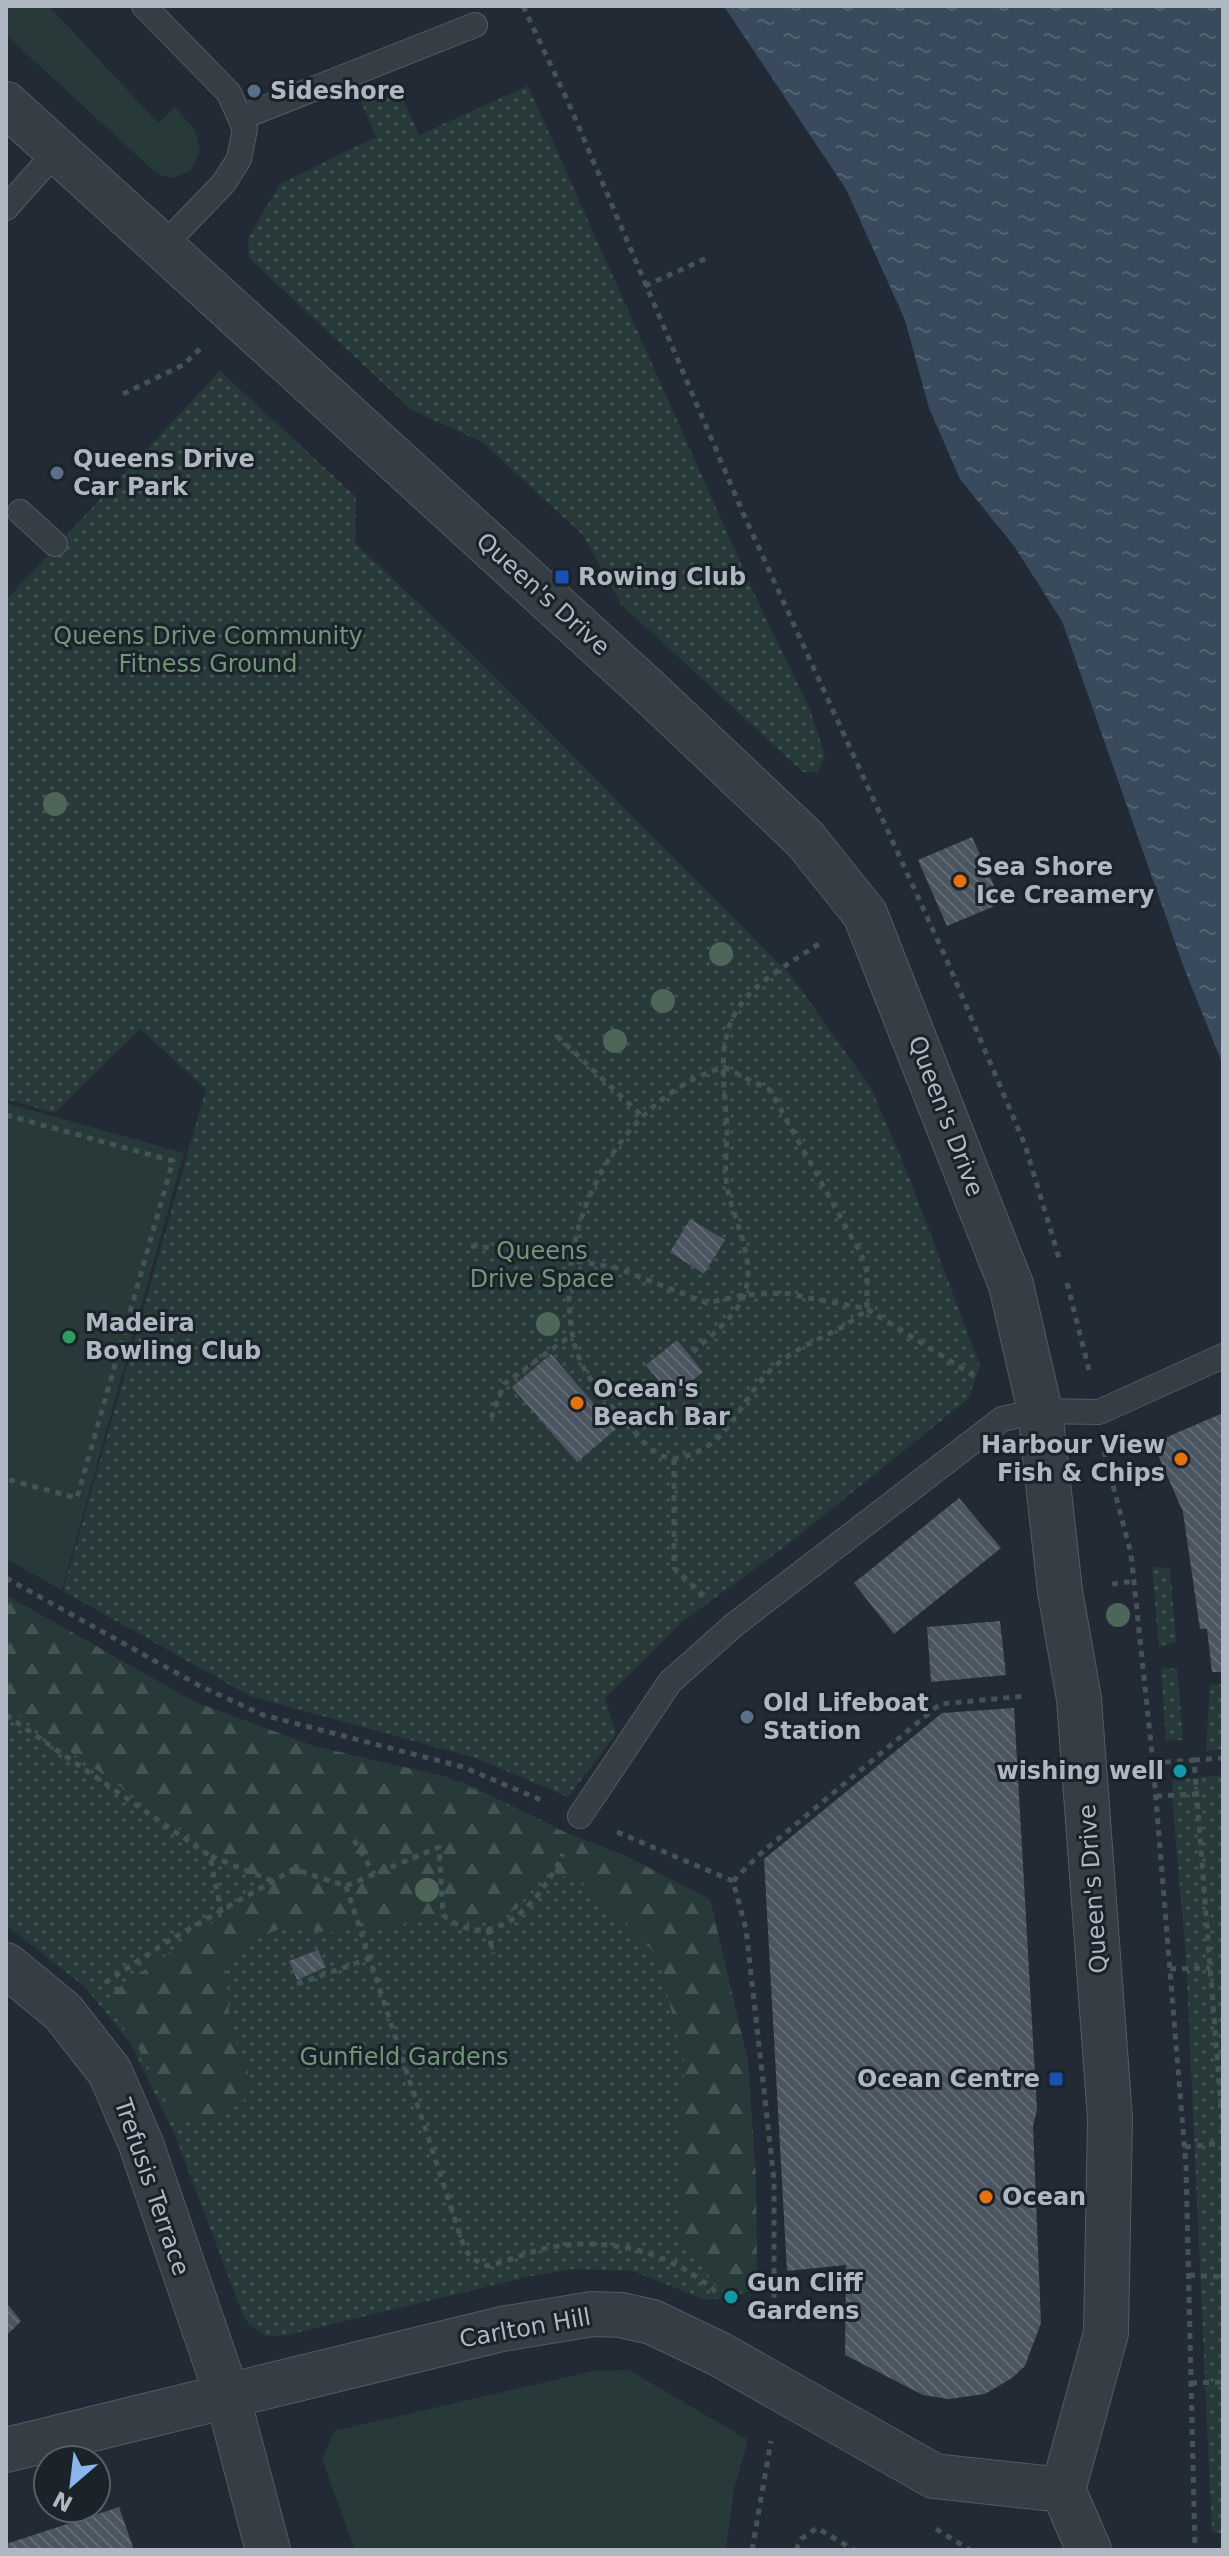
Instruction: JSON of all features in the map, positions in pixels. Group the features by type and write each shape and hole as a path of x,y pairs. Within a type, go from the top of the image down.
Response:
{"street":[{"name":"Queen's Drive","path":"6,104 739,776 805,839 865,914 1011,1285 1040,1411 1060,1591 1079,1699 1110,2118 1106,2333 1063,2490"},
{"name":"Trefusis Terrace","path":"6,1965 63,2012 110,2072 141,2144 228,2398 268,2550"},
{"name":"Carlton Hill","path":"6,2450 502,2329 592,2314 621,2315 652,2322 719,2354 934,2476 1063,2490"},
{"path":"1063,2490 1089,2550"}],"lane":[{"path":"144,6 229,93 245,129 239,159 223,184 162,247"},
{"path":"240,118 475,25"},
{"path":"6,208 56,152"},
{"path":"20,512 55,544"},
{"path":"580,1816 670,1682 734,1625 1002,1419 1040,1411 1099,1412 1223,1356"}],"path":[{"path":"523,6 737,498 954,977 1025,1145 1062,1265"},
{"path":"645,286 707,258"},
{"path":"123,394 183,365 211,340"},
{"path":"693,1352 744,1295 748,1270 740,1225 727,1186 724,1067 728,1033 741,1003 822,941"},
{"path":"557,1036 641,1115"},
{"path":"724,1067 770,1090 785,1114 861,1254 867,1272 867,1309 840,1331 780,1362 743,1403 715,1444 674,1459 658,1454 610,1405 587,1374 573,1334 570,1318 574,1261 588,1195 601,1169 641,1115 705,1073 724,1067"},
{"path":"6,1115 173,1161 77,1498 6,1479"},
{"path":"471,1246 561,1254 574,1261 614,1267 707,1303 744,1295 784,1293 867,1309 987,1384"},
{"path":"1066,1280 1099,1412 1103,1447 1131,1554 1153,1763 1185,2147 1195,2550"},
{"path":"491,1418 504,1384 573,1334"},
{"path":"674,1459 674,1568 734,1625"},
{"path":"6,1578 200,1686 263,1715 463,1767 733,1881"},
{"path":"733,1881 760,1854 940,1704 1028,1696"},
{"path":"6,1715 210,1856 273,1881"},
{"path":"1153,1763 1223,1758"},
{"path":"1194,1760 1223,2134"},
{"path":"1156,1796 1197,1794"},
{"path":"354,1840 374,1874"},
{"path":"63,2012 168,1941 294,1869 346,1886 439,1847 443,1915 460,1929 488,1929 521,1914 552,1877"},
{"path":"210,1856 221,1912"},
{"path":"733,1881 746,1929 774,2180 774,2306"},
{"path":"346,1886 464,2247 471,2258 487,2266 556,2246 610,2244 672,2262 697,2274 721,2296"},
{"path":"488,1929 493,1954"},
{"path":"297,1984 371,1958"},
{"path":"1170,1969 1210,1968"},
{"path":"1185,2147 1223,2143"},
{"path":"1189,2275 1223,2277"},
{"path":"1191,2383 1223,2382"},
{"path":"752,2550 773,2434"},
{"path":"796,2550 801,2539 817,2528 854,2550"}],"green space":[{"path":"6,6 49,6 158,123 175,107 195,130 200,151 190,171 173,178 157,174 6,35"},
{"path":"396,84 419,135 528,86 758,602 809,707 825,755 818,772 803,772 621,604 583,535 482,442 412,410 249,258 248,238 280,184 376,137 360,99"},
{"name":"Queens Drive Space","path":"220,371 356,497 355,543 474,656 792,977 871,1088 907,1172 980,1366 968,1399 788,1544 682,1622 605,1698 616,1734 568,1797 476,1758 250,1696 63,1591 206,1089 140,1029 55,1113 6,1099 6,600"},
{"name":"Madeira Bowling Club","path":"6,1103 184,1153 62,1590 6,1559"},
{"path":"1152,1567 1170,1568 1176,1642 1159,1647"},
{"path":"6,1595 195,1702 314,1746 447,1777 566,1833 624,1855 710,1899 748,2061 756,2177 757,2281 746,2292 720,2291 678,2236 684,2062 658,1956 590,1889 547,1869 518,1906 495,1920 466,1920 449,1912 401,1925 345,1927 331,1933 291,1927 252,1942 225,1965 231,2031 248,2066 247,2097 222,2118 177,2123 136,2044 106,2005 112,1992 265,1887 6,1707"},
{"path":"1161,1667 1177,1669 1183,1740 1166,1741"},
{"path":"1223,1684 1223,1749 1206,1751 1210,1685"},
{"name":"Gunfield Gardens","path":"6,1705 375,1818 459,1780 709,1902 750,2117 756,2287 736,2297 706,2300 633,2271 574,2269 531,2276 287,2335 266,2336 249,2324 175,2135 131,2044 85,1987 6,1925"},
{"path":"1223,1775 1223,2533 1212,2533 1186,1957 1172,1795 1173,1780"},
{"path":"629,2370 748,2440 734,2489 726,2550 355,2550 322,2459 334,2431 593,2371"}],"water":[{"path":"724,6 1223,6 1223,1065 1184,968 1062,621 1014,546 960,479 929,408 905,320 846,189"}],"building":[{"name":"Sea Shore Ice Creamery","path":"972,837 1002,903 947,926 918,860"},
{"path":"690,1219 725,1240 704,1274 670,1252"},
{"path":"677,1340 703,1372 672,1397 646,1365"},
{"path":"551,1354 616,1429 577,1462 512,1387"},
{"path":"1223,1413 1223,1672 1212,1672 1207,1629 1200,1629 1183,1512 1153,1443"},
{"path":"959,1498 1001,1548 894,1634 854,1583"},
{"path":"1000,1621 1006,1675 931,1682 927,1627"},
{"path":"1014,1708 1037,2110 1033,2126 1041,2323 1025,2366 1012,2378 985,2394 949,2399 923,2395 845,2355 846,2265 787,2271 764,1859 942,1713"},
{"path":"318,1950 326,1967 297,1980 289,1961"},
{"path":"6,2302 21,2321 6,2336"},
{"path":"119,2507 134,2550 6,2550 6,2544 67,2524 112,2524 112,2509"}],"place":[{"name":"Sideshore","path":"254,91"},
{"name":"Queens Drive Car Park","path":"57,473"},
{"name":"Rowing Club","path":"562,577"},
{"name":"Sea Shore Ice Creamery","path":"960,881"},
{"name":"Madeira Bowling Club","path":"69,1337"},
{"name":"Ocean's Beach Bar","path":"577,1403"},
{"name":"Harbour View Fish & Chips","path":"1181,1459"},
{"name":"Old Lifeboat Station","path":"747,1717"},
{"name":"wishing well","path":"1180,1771"},
{"name":"Ocean Centre","path":"1056,2079"},
{"name":"Ocean","path":"986,2197"},
{"name":"Gun Cliff Gardens","path":"731,2297"}],"park label":[{"name":"Queens Drive Community Fitness Ground","path":"208,650"}]}
